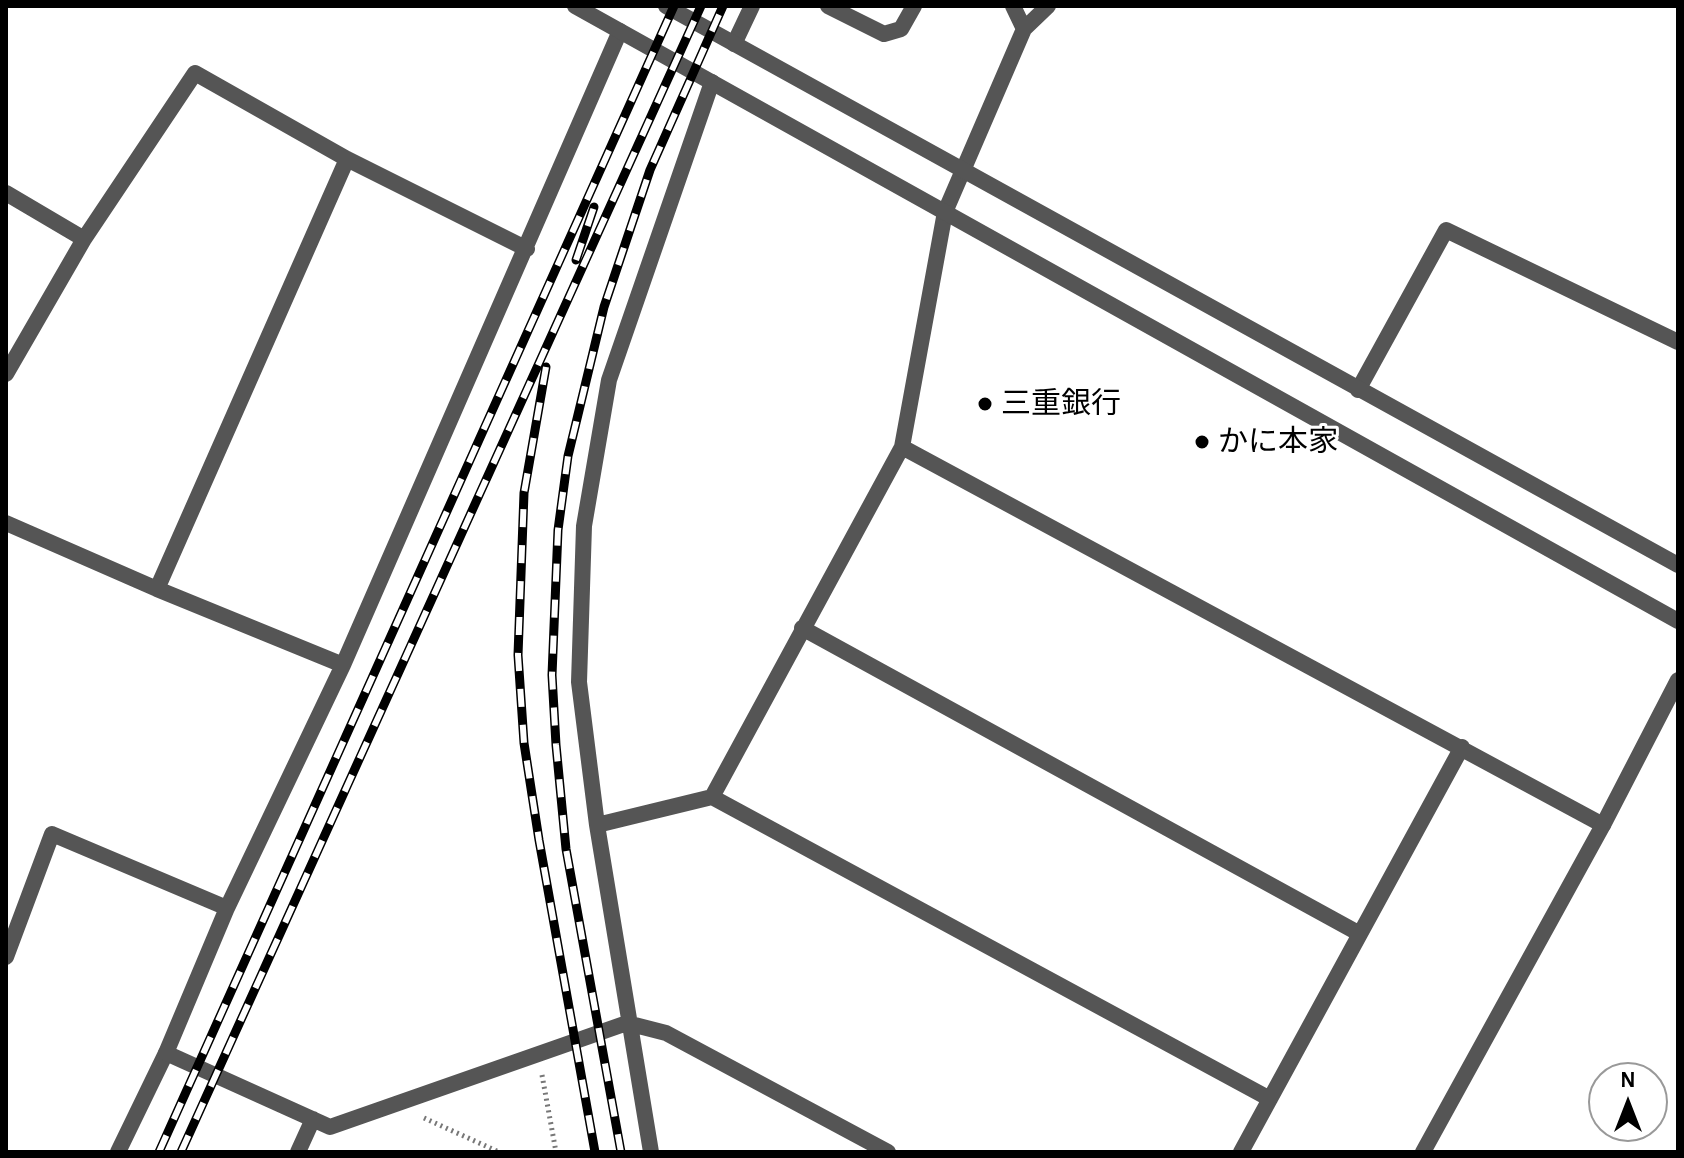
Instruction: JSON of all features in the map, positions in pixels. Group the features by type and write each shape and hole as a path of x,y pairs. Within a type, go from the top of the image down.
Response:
{"street":[{"path":"575,6 1678,621"},
{"path":"666,6 1678,565"},
{"path":"734,44 752,6"},
{"path":"828,6 884,34 901,29 914,6"},
{"path":"1013,6 1024,29"},
{"path":"712,797 902,447 945,212 1024,29 1048,6"},
{"path":"118,1152 166,1053 227,908 343,665 620,31"},
{"path":"6,374 84,239 195,73 347,159 527,249"},
{"path":"651,1152 627,1023 579,682 584,526 609,380 712,82"},
{"path":"157,589 347,159"},
{"path":"6,193 84,239"},
{"path":"1358,390 1446,230 1678,342"},
{"path":"902,447 1603,825"},
{"path":"6,523 343,665"},
{"path":"802,628 1360,934"},
{"path":"1423,1152 1603,825 1678,680"},
{"path":"1241,1152 1462,747"},
{"path":"597,825 712,797 1270,1099"},
{"path":"6,957 52,834 227,908"},
{"path":"166,1053 330,1127 627,1023 666,1033 888,1152"},
{"path":"298,1152 313,1119"}],"path":[{"path":"538,1054 556,1152"},
{"path":"394,1105 499,1152"}],"railway":[{"path":"159,1152 674,6"},
{"path":"181,1152 701,6"},
{"path":"621,1152 566,849 552,675 558,530 568,456 604,307 650,170 723,6"},
{"path":"576,260 594,207"},
{"path":"546,367 524,493 518,655 524,743 539,840 595,1152"}],"place":[{"name":"三重銀行","path":"985,404"},
{"name":"かに本家","path":"1202,442"}]}
